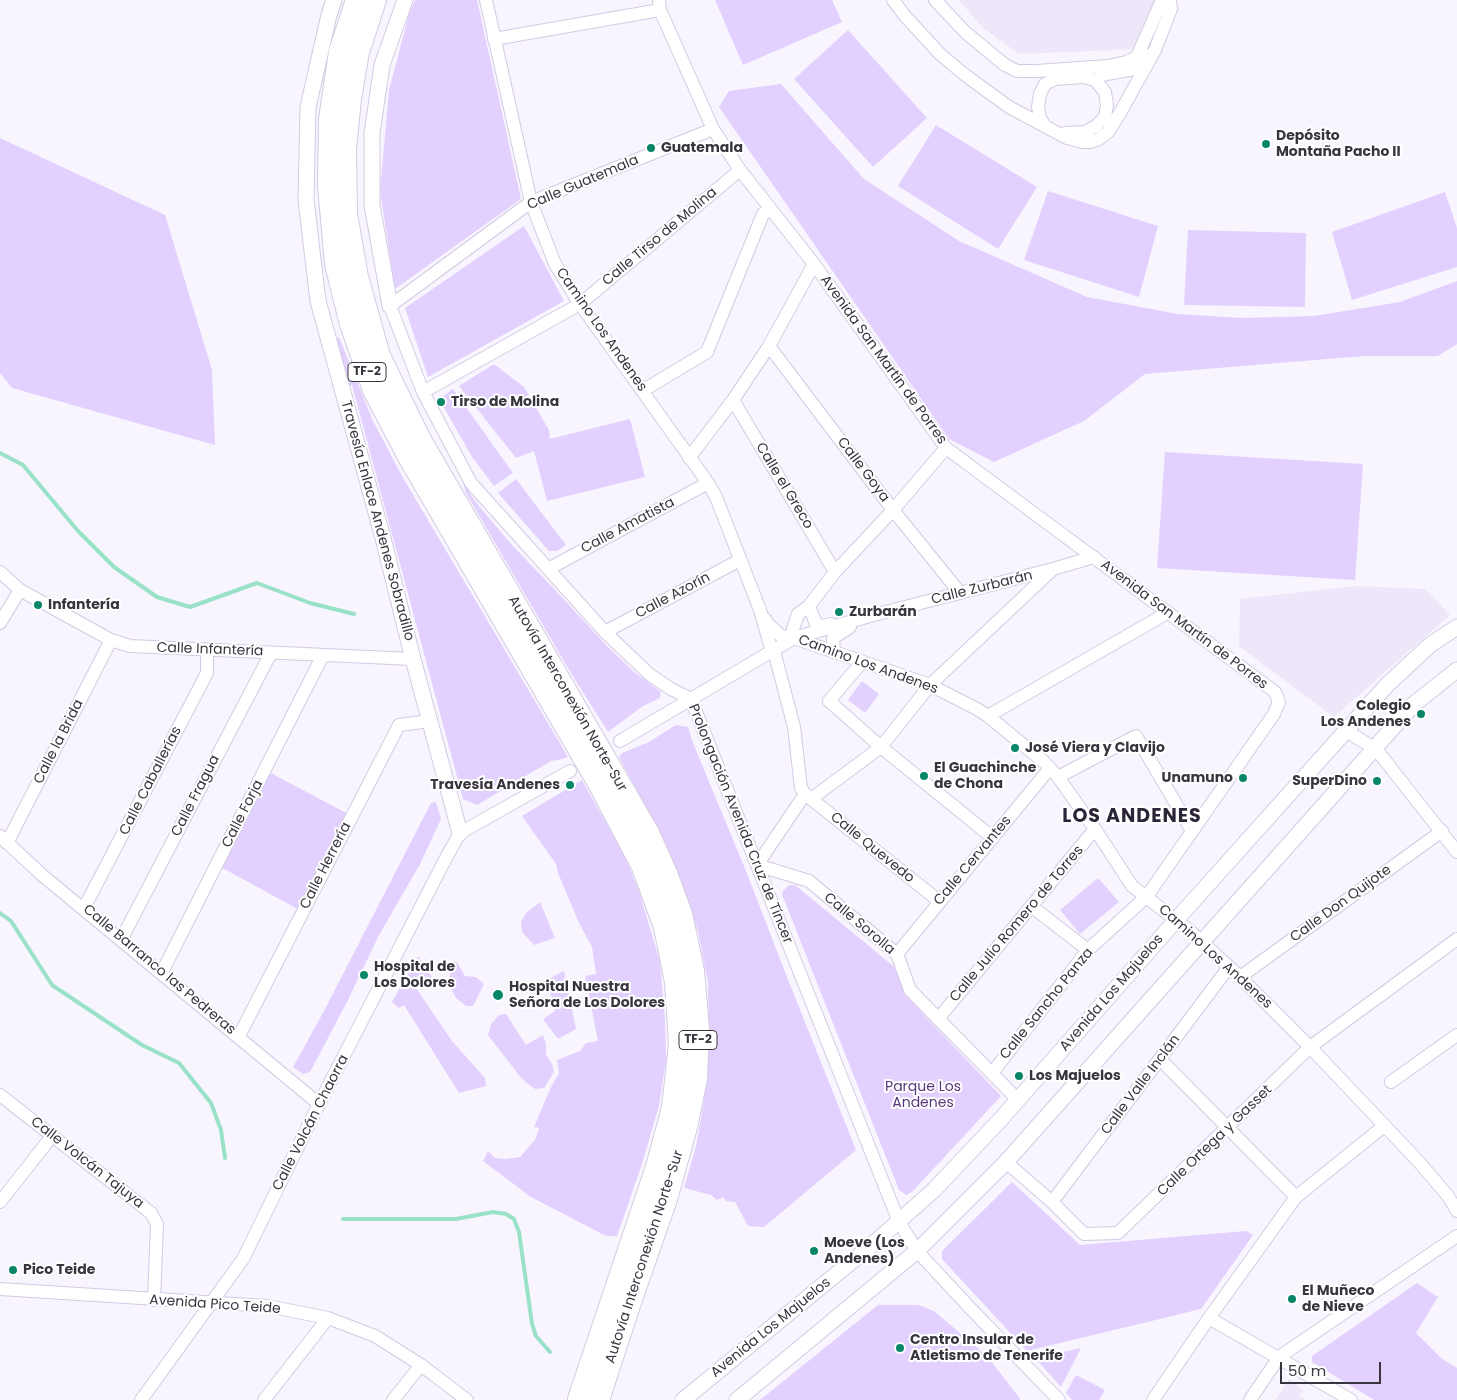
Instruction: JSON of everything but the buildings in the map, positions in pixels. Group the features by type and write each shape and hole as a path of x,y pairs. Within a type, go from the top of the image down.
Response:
{"highway":[{"name":"Autovía Interconexión Norte-Sur","path":"357,0 340,52 332,109 329,186 336,264 351,324 374,390 408,455 600,785 644,867 665,927 676,982 680,1044 673,1108 658,1167 579,1399"},
{"name":"Autovía Interconexión Norte-Sur","path":"375,0 358,52 350,99 345,149 346,214 357,277 379,356 420,440 648,833 681,914 693,971 698,1028 696,1079 686,1127 666,1199 598,1400"}],"street":[{"name":"Travesía Enlace Andenes Sobradillo","path":"334,0 308,107 306,200 318,301 383,538 413,659 460,833"},
{"path":"390,306 372,205 372,132 382,65 405,0"},
{"name":"Camino Los Andenes","path":"486,0 531,202 555,264 580,304 708,483 716,497 760,610 770,645 774,651 794,727 801,788 808,796"},
{"path":"893,0 940,54 965,75 1009,108 1058,133 1082,142 1100,139 1108,132 1133,91 1155,50 1171,8 1164,2"},
{"path":"935,0 965,32 1004,65 1017,71 1108,66 1126,62 1137,57 1164,2"},
{"path":"1045,126 1040,118 1038,107 1040,94 1046,84 1055,79 1084,77 1134,69 1144,59 1154,36 1164,2"},
{"path":"494,39 659,5"},
{"name":"Avenida San Martín de Porres","path":"659,5 713,129 740,170 814,264 946,448 1275,692"},
{"path":"1058,133 1074,134 1085,132 1096,126 1105,117 1107,105 1105,92 1095,80 1084,77"},
{"name":"Calle Guatemala","path":"390,306 531,202 713,129"},
{"name":"Calle Tirso de Molina","path":"423,392 580,304 740,170"},
{"path":"642,391 707,352 764,214 770,209"},
{"path":"689,458 733,400 769,346 814,264"},
{"name":"Prolongación Avenida Cruz de Tíncer","path":"390,306 423,392 471,483 605,632 649,674 690,700 899,1222 917,1251 1049,1395 1059,1400"},
{"name":"Calle Goya","path":"769,346 893,510 960,594"},
{"name":"Calle el Greco","path":"733,400 835,572"},
{"path":"794,638 794,620 798,614 809,606 835,572 893,510 946,448"},
{"name":"Calle Amatista","path":"548,570 708,483"},
{"name":"Calle Zurbarán","path":"620,741 794,638 870,616 1053,570 1094,557"},
{"name":"Calle Azorín","path":"605,632 740,560"},
{"path":"757,865 808,796 881,747 930,685 1053,570"},
{"name":"Calle Infantería","path":"0,572 20,590 111,640 130,646 413,659"},
{"path":"0,623 20,590"},
{"path":"809,606 816,624 821,626 870,616"},
{"name":"Camino Los Andenes","path":"760,610 769,625 781,636 794,638 930,685 988,716 1054,773 1095,829 1132,886 1177,919 1240,977 1420,1162 1448,1196 1457,1211"},
{"path":"988,716 1167,613"},
{"name":"Calle Zurbarán","path":"834,652 833,638 870,616"},
{"name":"Avenida Los Majuelos","path":"683,1400 899,1222 934,1190 1018,1100 1387,685 1430,645 1457,627"},
{"name":"Calle la Brida","path":"4,839 111,640"},
{"name":"Calle Caballerías","path":"84,908 207,673 207,650"},
{"name":"Calle Fragua","path":"121,940 271,652"},
{"name":"Calle Forja","path":"162,972 324,655"},
{"path":"862,662 829,701 881,747 993,838"},
{"path":"737,1400 917,1251 1006,1162 1376,749 1414,704 1457,670"},
{"name":"Calle Sancho Panza","path":"992,1073 1088,950 1147,896 1274,714 1279,702 1275,692"},
{"name":"Calle Herrería","path":"239,1036 399,725 430,721"},
{"path":"1346,731 1376,749 1457,852"},
{"path":"1054,773 1136,736 1192,831"},
{"path":"460,833 570,771"},
{"name":"Calle Cervantes","path":"897,954 993,838 1054,773"},
{"name":"Calle Quevedo","path":"808,796 940,901"},
{"name":"Calle Julio Romero de Torres","path":"938,1019 1095,829"},
{"name":"Calle Don Quijote","path":"1240,977 1442,831"},
{"name":"Calle Volcán Chaorra","path":"141,1400 243,1259 319,1104 460,833"},
{"name":"Calle Barranco las Pedreras","path":"4,839 42,875 162,972 319,1104"},
{"name":"Calle Sorolla","path":"757,865 809,881 897,954 910,990 1018,1100"},
{"path":"1031,906 1088,950"},
{"name":"Calle Ortega y Gasset","path":"1052,1202 1084,1234 1118,1233 1310,1047 1457,939"},
{"name":"Calle Valle Inclán","path":"1052,1202 1229,967"},
{"path":"1391,1082 1457,1035"},
{"path":"1160,1059 1296,1197"},
{"name":"Calle Volcán Tajuya","path":"0,1095 151,1213 157,1224 154,1300"},
{"path":"1154,1400 1209,1318 1296,1197 1384,1126"},
{"path":"0,1202 52,1136"},
{"path":"1006,1162 1052,1202"},
{"path":"1250,1400 1279,1357 1457,1236"},
{"name":"Avenida Pico Teide","path":"0,1289 267,1306 328,1318 375,1336 421,1365 467,1400"},
{"path":"264,1400 328,1318"},
{"path":"1209,1318 1351,1400"},
{"path":"393,1400 421,1365"}],"shaded area":[{"path":"959,0 1159,0 1141,49 1019,54 982,27"},
{"path":"1357,586 1425,589 1450,615 1334,717 1239,646 1240,599"},
{"path":"1289,1379 1303,1390 1299,1395 1306,1400 1275,1400"}],"green space":[{"path":"415,0 477,0 521,199 395,289 380,191 389,90 409,14"},
{"path":"715,0 832,0 842,22 743,65"},
{"path":"848,30 927,118 873,167 794,79"},
{"path":"781,84 864,179 959,241 1087,297 1178,314 1242,318 1314,316 1400,302 1457,281 1457,344 1438,356 1364,356 1145,374 1084,421 994,462 949,439 719,107 729,91"},
{"path":"936,125 1037,187 998,249 898,186"},
{"path":"0,138 165,215 212,370 215,445 12,388 0,373"},
{"path":"1048,191 1158,226 1139,297 1024,260"},
{"path":"1445,192 1457,228 1457,267 1352,300 1332,232"},
{"path":"524,226 564,301 428,377 405,308"},
{"path":"1188,230 1306,233 1305,307 1184,305"},
{"path":"339,337 373,421 402,476 568,757 551,761 477,805 463,799 352,385 348,387 335,340"},
{"path":"494,364 524,387 549,430 550,439 630,419 645,477 547,501 534,451 516,458 459,386"},
{"path":"453,389 513,473 494,486 472,457 441,402 442,397"},
{"path":"1165,452 1363,464 1355,580 1157,568"},
{"path":"516,479 566,545 557,551 549,551 498,493"},
{"path":"463,483 478,505 511,544 605,644 634,672 661,692 660,698 643,706 608,732 569,670 466,493"},
{"path":"862,681 879,694 865,713 848,700"},
{"path":"676,725 688,727 856,1150 764,1227 748,1226 735,1202 726,1201 723,1197 717,1200 711,1195 684,1188 696,1146 704,1101 709,1046 708,983 698,931 679,876 660,833 619,757 622,753 649,742"},
{"path":"265,770 352,816 303,912 217,865"},
{"path":"582,780 624,855 639,891 660,962 665,1020 666,1060 659,1106 641,1167 617,1236 606,1236 531,1197 483,1161 488,1151 495,1158 520,1157 535,1140 539,1128 534,1127 559,1073 557,1060 580,1051 586,1043 598,1041 585,976 596,974 592,947 579,923 556,864 522,816"},
{"path":"436,802 441,819 420,864 378,937 347,1002 310,1072 303,1074 293,1067 324,1011 431,803"},
{"path":"1098,878 1119,902 1080,934 1060,910"},
{"name":"Parque Los Andenes","path":"789,885 795,885 898,970 904,994 1001,1096 912,1192 906,1195 899,1190 783,897 782,892"},
{"path":"540,902 555,938 534,945 522,932 521,922 526,913"},
{"path":"418,956 432,977 416,988 452,1041 485,1078 486,1086 459,1093 404,1005 399,1008 392,1002"},
{"path":"453,961 457,962 465,976 476,977 484,984 473,1006 466,1006 456,998 448,983"},
{"path":"564,971 576,1029 558,1039 543,1019 555,1011 547,980"},
{"path":"506,1014 526,1045 543,1035 546,1044 546,1055 552,1064 554,1072 544,1088 535,1089 522,1079 488,1035 491,1024 499,1015"},
{"path":"1012,1182 1080,1245 1246,1231 1253,1235 1201,1309 1027,1351 942,1259 942,1251"},
{"path":"1417,1283 1438,1297 1416,1333 1442,1359 1457,1368 1457,1400 1374,1400 1312,1362 1312,1356"},
{"name":"Centro Insular de Atletismo de Tenerife","path":"878,1305 919,1305 934,1311 987,1356 1021,1400 760,1400"},
{"path":"1081,1348 1061,1387 1035,1358"},
{"path":"1076,1375 1105,1390 1099,1400 1072,1400 1066,1393"}],"waterway":[{"path":"0,453 23,465 78,531 114,567 157,597 190,607 257,583 310,603 354,614"},
{"path":"0,913 11,921 52,985 142,1045 179,1063 211,1103 221,1130 225,1158"},
{"path":"343,1219 456,1219 493,1212 506,1214 514,1219 519,1232 532,1324 536,1336 550,1352"}],"place":[{"name":"Depósito Montaña Pacho II","path":"1266,144"},
{"name":"Guatemala","path":"651,148"},
{"name":"Tirso de Molina","path":"441,402"},
{"name":"Infantería","path":"38,605"},
{"name":"Zurbarán","path":"839,612"},
{"name":"Colegio Los Andenes","path":"1421,714"},
{"name":"José Viera y Clavijo","path":"1015,748"},
{"name":"El Guachinche de Chona","path":"924,776"},
{"name":"Unamuno","path":"1243,778"},
{"name":"SuperDino","path":"1377,781"},
{"name":"Travesía Andenes","path":"570,785"},
{"name":"Hospital de Los Dolores","path":"364,975"},
{"name":"Hospital Nuestra Señora de Los Dolores","path":"498,995"},
{"name":"Los Majuelos","path":"1019,1076"},
{"name":"Moeve (Los Andenes)","path":"814,1251"},
{"name":"Pico Teide","path":"13,1270"},
{"name":"El Muñeco de Nieve","path":"1292,1299"},
{"name":"Centro Insular de Atletismo de Tenerife","path":"900,1348"}],"district":[{"name":"LOS ANDENES","path":"1132,817"}]}
